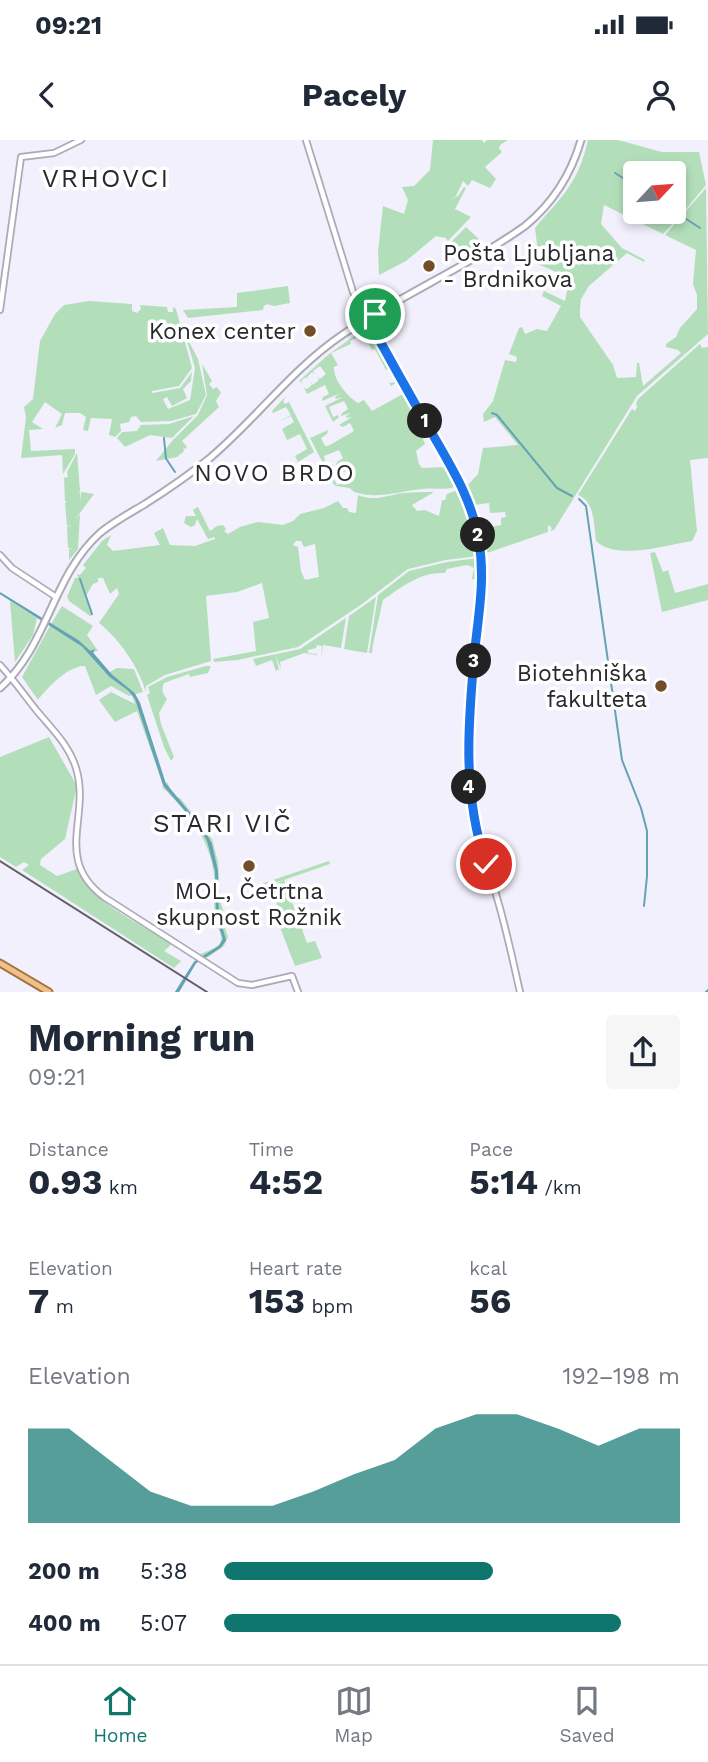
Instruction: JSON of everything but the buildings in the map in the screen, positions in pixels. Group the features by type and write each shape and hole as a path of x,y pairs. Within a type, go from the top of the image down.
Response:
{"main road":[{"path":"0,688 11,678 33,648 72,566 100,533 198,467 312,358 368,319 519,231 538,215 564,182 581,140"},
{"path":"0,963 50,992"}],"street":[{"path":"0,310 21,157 52,154 81,140"},
{"path":"306,140 346,271 368,319 456,474 477,529 481,556 481,589 469,729 468,781 478,836 506,928 520,992"},
{"path":"0,555 8,565 56,597"},
{"path":"0,665 61,739 74,761 81,794 75,850 85,878 101,896 245,985 292,976 298,992"}],"green space":[{"path":"433,140 482,140 484,143 487,140 508,140 500,145 502,152 485,167 496,179 490,188 472,180 468,186 463,181 456,196 450,200 458,196 464,187 466,188 455,209 471,217 448,241 436,236 406,261 379,275 378,251 383,206 404,214 408,200 402,187 414,186 430,170"},
{"path":"588,140 618,140 662,152 699,152 706,185 686,209 686,161 623,161 623,178 610,171 623,179 623,214 604,205 601,224 622,248 645,260 644,262 627,253 589,286 581,299 580,317 613,365 617,378 636,377 639,363 643,386 681,353 666,347 666,344 676,337 680,328 697,309 697,295 693,284 696,250 665,235 675,224 686,224 686,211 706,188 708,334 637,396 554,530 550,531 552,528 548,525 548,532 484,554 481,529 501,525 501,518 506,517 505,512 490,513 489,503 474,505 466,487 478,474 483,448 518,445 495,417 484,422 483,414 493,401 505,360 516,362 517,357 509,354 519,328 522,327 525,334 537,329 547,331 561,306 542,296 544,291 565,301 570,278 533,262 537,244 535,228 574,179"},
{"path":"643,224 672,224 663,234"},
{"path":"466,227 483,243 457,257 450,243"},
{"path":"288,286 290,303 274,306 267,304 263,310 188,318 183,310 237,307 237,293"},
{"path":"89,301 132,304 132,311 137,313 141,309 140,305 167,307 168,312 173,312 173,307 176,309 192,368 179,386 152,393 180,388 192,372 191,381 183,389 187,398 172,406 167,397 163,399 168,409 190,400 195,368 185,334 198,359 206,395 196,414 171,421 141,422 136,416 131,417 129,422 120,424 121,431 115,437 109,435 112,419 91,418 88,431 83,430 86,417 80,413 65,413 62,425 55,428 62,414 45,402 32,422 43,429 29,430 31,451 75,449 75,454 63,474 62,455 21,458 26,417 24,407 33,399 40,341 55,314 64,305"},
{"path":"361,331 365,332 390,368 386,370 363,334 350,341 351,344 331,353 338,365 334,367 334,372 339,383 354,400 358,403 364,400 372,411 403,394 399,382 428,435 423,439 425,444 416,451 419,464 422,468 446,467 456,481 454,487 366,495 336,486 333,483 329,475 338,470 341,472 333,477 337,485 353,478 349,470 343,472 342,464 336,465 343,458 339,450 324,456 326,465 334,466 327,471 310,438 328,430 321,438 325,446 328,446 354,431 350,423 343,427 339,425 352,417 346,416 351,413 341,416 348,409 344,401 329,407 333,417 339,417 333,422 325,406 343,397 335,397 341,393 322,401 323,397 329,394 325,385 307,394 304,388 307,389 312,385 311,382 313,385 319,380 317,377 320,379 326,374 320,366 313,371 315,374 312,372 307,377 308,380 306,377 301,381 303,384 299,381 329,354"},
{"path":"700,344 702,348 708,347 708,458 690,460 697,531 692,541 656,548 629,551 605,547 596,541 591,508 584,498 578,495 632,409 635,411 639,398"},
{"path":"202,364 212,381 209,384 213,389 217,387 221,393 216,401 219,407 182,441 187,447 183,447 184,451 177,457 156,461 198,415 207,395"},
{"path":"286,396 283,401 285,404 289,402 314,452 298,462 295,456 307,449 300,434 287,440 282,429 294,422 291,416 278,422 291,415 286,407 273,413 272,411"},
{"path":"194,416 172,438 150,435 125,447 117,438 122,432 137,431 141,425 169,424"},
{"path":"77,453 80,491 77,494 80,492 81,502 81,492 94,494 74,521 80,514 78,549 69,560 69,549 72,548 68,548 67,527 71,525 67,526 64,478 68,477 67,472"},
{"path":"460,489 468,508 478,556 408,569 298,647 238,660 214,662 213,659 256,651 253,622 269,618 262,583 237,592 206,596 211,661 165,675 146,686 146,692 127,654 99,623 119,594 117,588 110,594 103,578 98,578 98,582 93,584 86,596 93,615 90,616 67,597 75,578 78,578 77,574 80,575 86,568 83,565 102,541 111,535 107,545 113,551 160,545 154,533 163,528 170,545 195,546 215,539 208,539 197,519 191,527 184,523 186,516 196,516 193,510 198,507 210,531 223,525 228,534 258,522 283,525 300,514 338,501 349,512 356,513 358,495 375,498 434,492 412,505 417,511 425,510 439,516 442,500 445,500 447,494","holes":["296,541 301,541 304,547 315,544 319,577 305,580 298,547 293,545"]},
{"path":"655,552 663,572 668,570 675,593 708,584 708,600 662,612 650,553"},
{"path":"478,558 477,601 471,644 467,641 470,641 472,629 476,579 472,579 474,568 467,565 447,569 445,573 420,577 383,600 372,653 369,653 378,595 409,571"},
{"path":"376,597 367,653 344,649 349,616"},
{"path":"10,601 37,618 33,635 15,662"},
{"path":"62,606 93,626 87,635 98,651 91,652 51,624"},
{"path":"346,618 341,648 323,645 321,660 322,646 317,645 316,648 308,650 308,653 317,652 316,658 316,655 304,653 280,662 281,669 275,655 279,669 276,671 272,660 256,666 253,659 300,649"},
{"path":"50,626 83,646 110,676 127,689 108,673 117,668 134,669 143,692 129,696 111,686 96,695 85,666 64,674 38,700 22,677"},
{"path":"211,666 208,673 190,677 189,674 164,683 163,692 167,699 159,713 174,757 171,761 147,695 150,693 148,687 167,677"},
{"path":"111,692 135,704 132,696 136,699 162,782 137,711 115,722 99,700"},
{"path":"49,737 77,786 65,839 41,859 40,865 57,876 77,869 84,881 105,902 172,944 164,951 181,961 174,968 22,870 29,865 24,862 16,867 0,857 0,757"},
{"path":"167,782 173,794 181,799 212,839 218,862 220,900 224,913 221,915 228,937 224,946 207,958 204,956 223,943 203,956 200,954 221,942 214,908 212,862 196,826 162,787 164,785 206,834 168,789 165,784"},
{"path":"329,861 330,864 284,880 307,943 315,941 322,958 295,966 274,912 279,910 271,886 283,880 262,887 261,884"}],"water":[{"path":"0,593 78,641 90,652 93,651 111,675 134,694 139,703 165,784 204,831 211,844 217,871 218,915 225,940 220,947 195,963 178,992 195,962 220,946 224,939 217,917 216,871 208,841 201,828 164,785 136,699 129,690 110,676 83,646"}],"waterway":[{"path":"615,173 623,178"},
{"path":"686,219 700,228"},
{"path":"492,413 497,415 557,488 572,496"},
{"path":"164,438 166,459"},
{"path":"167,460 175,472"},
{"path":"579,499 586,506 622,760 647,831 644,906"},
{"path":"80,579 92,614"}],"railway":[{"path":"0,861 207,992"}],"place":[{"name":"Pošta Ljubljana - Brdnikova","path":"429,266"},
{"name":"Konex center","path":"310,331"},
{"name":"Biotehniška fakulteta","path":"661,686"},
{"name":"MOL, Četrtna skupnost Rožnik","path":"249,866"}],"district":[{"name":"VRHOVCI","path":"106,178"},
{"name":"NOVO BRDO","path":"275,473"},
{"name":"STARI VIČ","path":"223,823"}],"route":[{"path":"375,314 368,319 462,485 477,529 482,576 467,761 472,809 486,864"}]}
